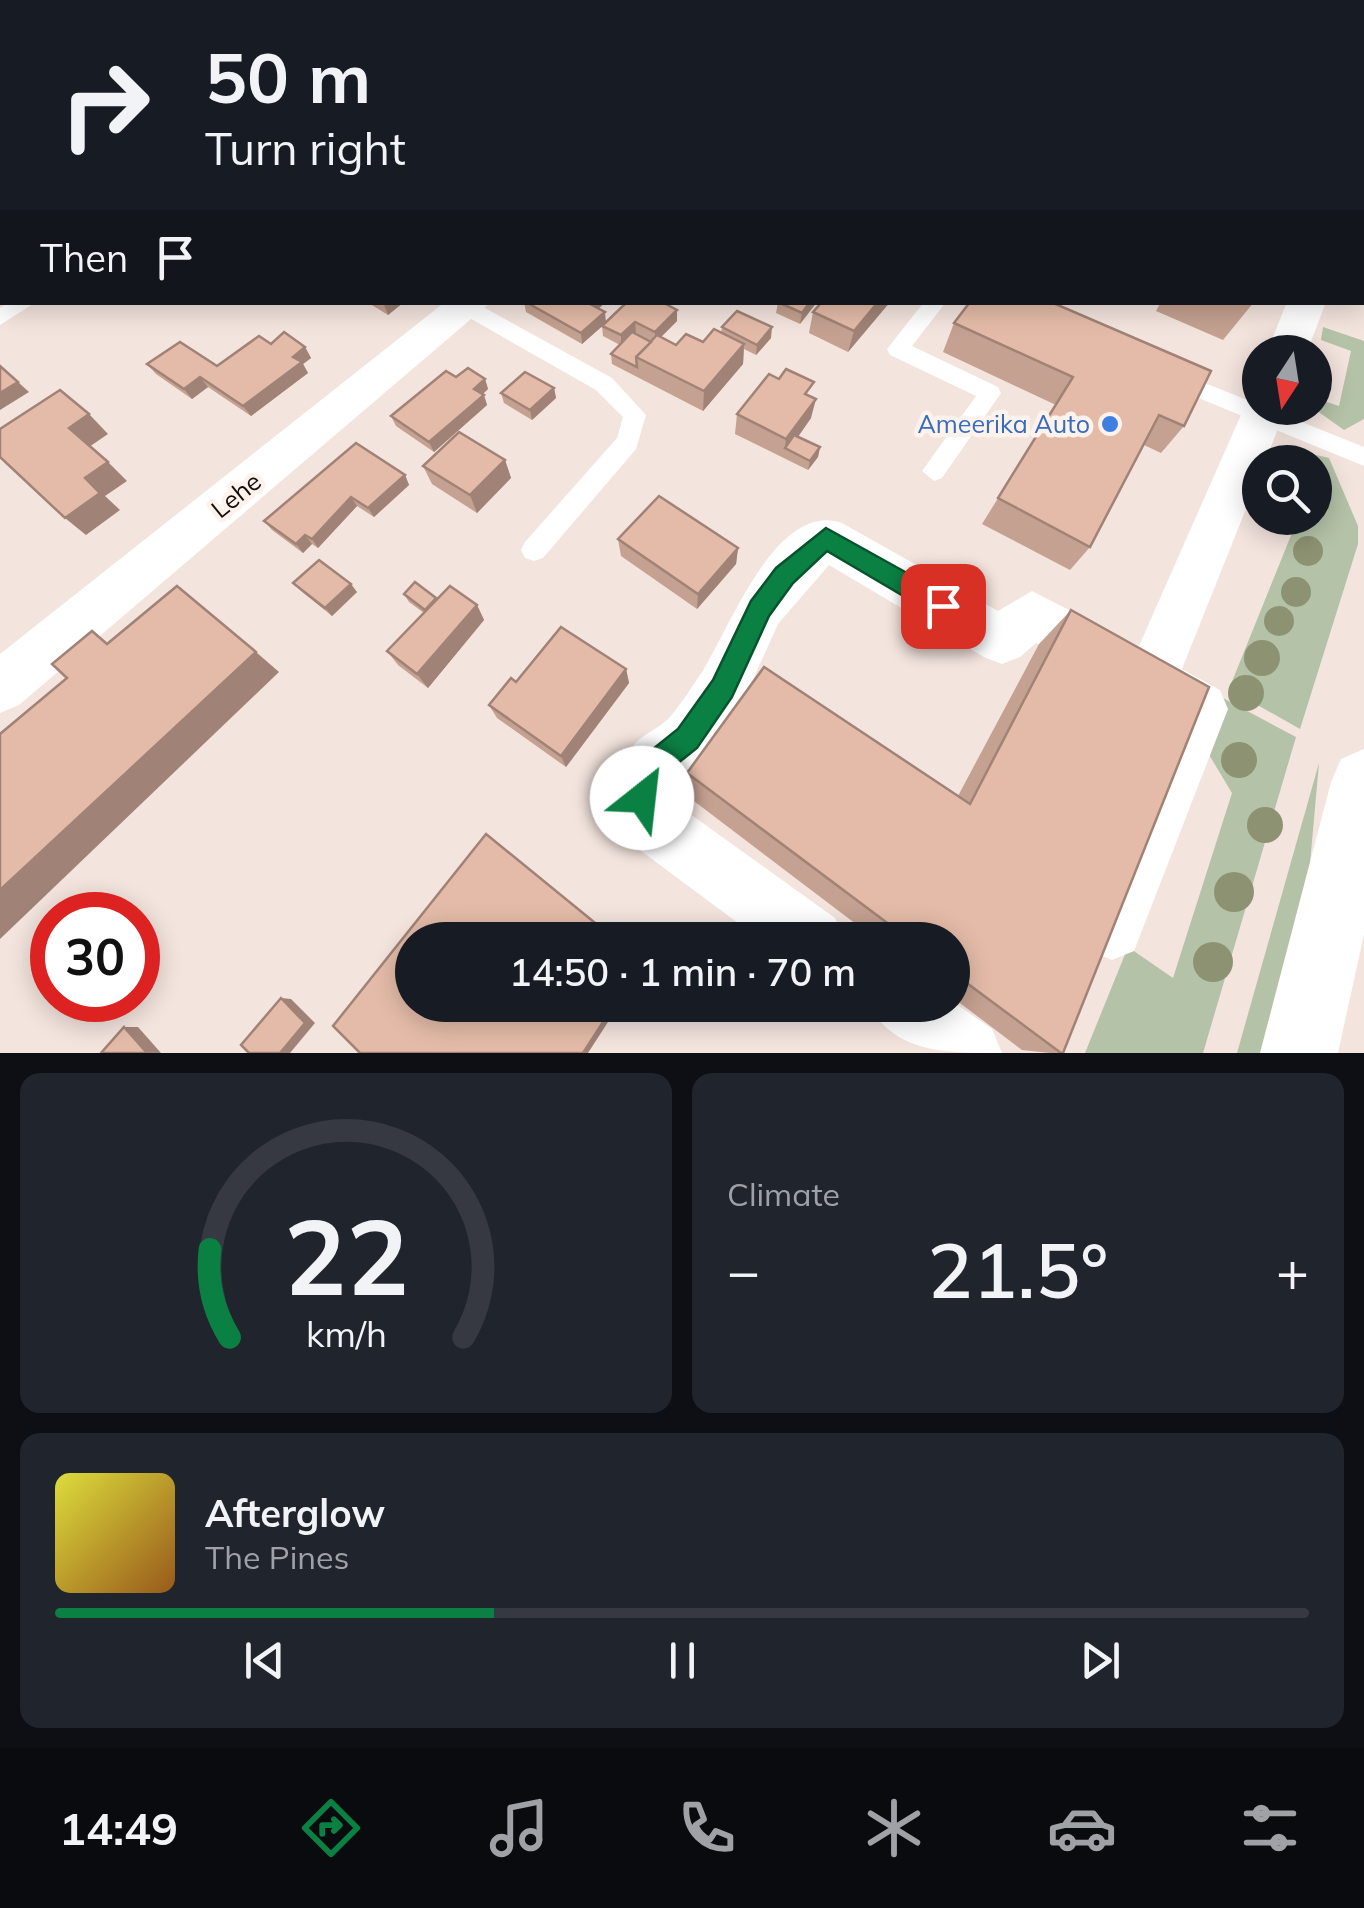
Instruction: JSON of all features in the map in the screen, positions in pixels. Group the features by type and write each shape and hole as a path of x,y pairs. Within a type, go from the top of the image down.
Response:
{"main road":[{"path":"1299,1053 1364,782"}],"street":[{"name":"Lehe","path":"0,687 469,305"},
{"path":"1294,335 1306,305"},
{"path":"1151,680 1258,425"},
{"path":"788,922 658,827 642,798 652,767 688,738 722,688 760,608 785,575 826,538 1002,640 1032,614 1201,709 1088,986"},
{"path":"925,1022 968,1053"}],"lane":[{"path":"469,305 604,384 634,416 628,442 534,550"},
{"path":"934,305 898,349 990,393 934,470"},
{"path":"1140,364 1242,403"},
{"path":"1294,425 1364,457"}],"green space":[{"path":"1323,327 1364,341 1364,419 1344,430 1332,421 1332,404 1339,406 1351,351 1332,344 1332,335 1322,335"},
{"path":"1332,465 1358,526 1358,544 1300,729 1229,689 1291,535 1332,535"},
{"path":"1221,697 1296,737 1203,1053 1085,1053 1128,947 1173,978 1232,793 1205,748"},
{"path":"1319,763 1308,886 1263,1053 1237,1053"}],"building":[{"path":"531,305 592,305 605,312 581,333"},
{"path":"624,305 668,305 677,310 655,332 635,322 621,335 602,326"},
{"path":"785,305 808,305 802,313"},
{"path":"819,305 876,305 854,331 813,312"},
{"name":"Ameerika Auto","path":"968,305 1058,305 1211,371 1184,426 1159,415 1090,547 998,498 1073,377 954,323"},
{"path":"737,311 772,327 757,345 722,327"},
{"path":"714,329 744,344 704,391 636,357 657,335 676,345 686,334 703,342"},
{"path":"284,332 305,347 293,357 302,362 243,406 200,377 184,389 147,364 180,342 217,366 259,336 271,344"},
{"path":"632,332 651,342 636,357 637,367 611,354"},
{"path":"0,366 18,382 0,393"},
{"path":"468,368 485,379 474,389 484,395 429,442 391,416 446,371 456,377"},
{"path":"786,369 814,382 805,394 816,399 786,439 737,414 769,374 779,379"},
{"path":"525,372 554,388 530,410 501,393"},
{"path":"60,390 89,414 69,428 108,462 85,478 100,493 65,518 0,457 0,429"},
{"path":"459,432 505,460 470,495 423,466"},
{"path":"794,435 820,447 810,461 785,448"},
{"path":"356,443 405,475 368,508 351,497 312,539 305,535 296,544 264,521"},
{"path":"659,496 738,548 698,594 618,539"},
{"path":"319,560 351,584 325,608 293,583"},
{"path":"415,582 436,598 425,610 404,594"},
{"path":"177,586 256,652 0,890 0,734 67,678 52,664 92,631 107,644"},
{"path":"450,586 477,605 417,674 387,651"},
{"path":"1071,610 1209,687 1063,1053 970,985 970,922 886,922 687,773 764,667 970,804"},
{"path":"561,627 626,669 561,756 489,705 511,678 516,682"},
{"path":"486,834 594,922 416,922"},
{"path":"395,948 395,1022 603,1022 583,1053 360,1053 333,1026"},
{"path":"281,998 305,1023 280,1053 249,1053 241,1045"},
{"path":"124,1027 147,1053 101,1053"}],"place":[{"name":"Ameerika Auto","path":"1110,424"}],"route":[{"path":"642,798 652,767 688,738 722,688 760,608 785,575 826,538 943,606"}]}
